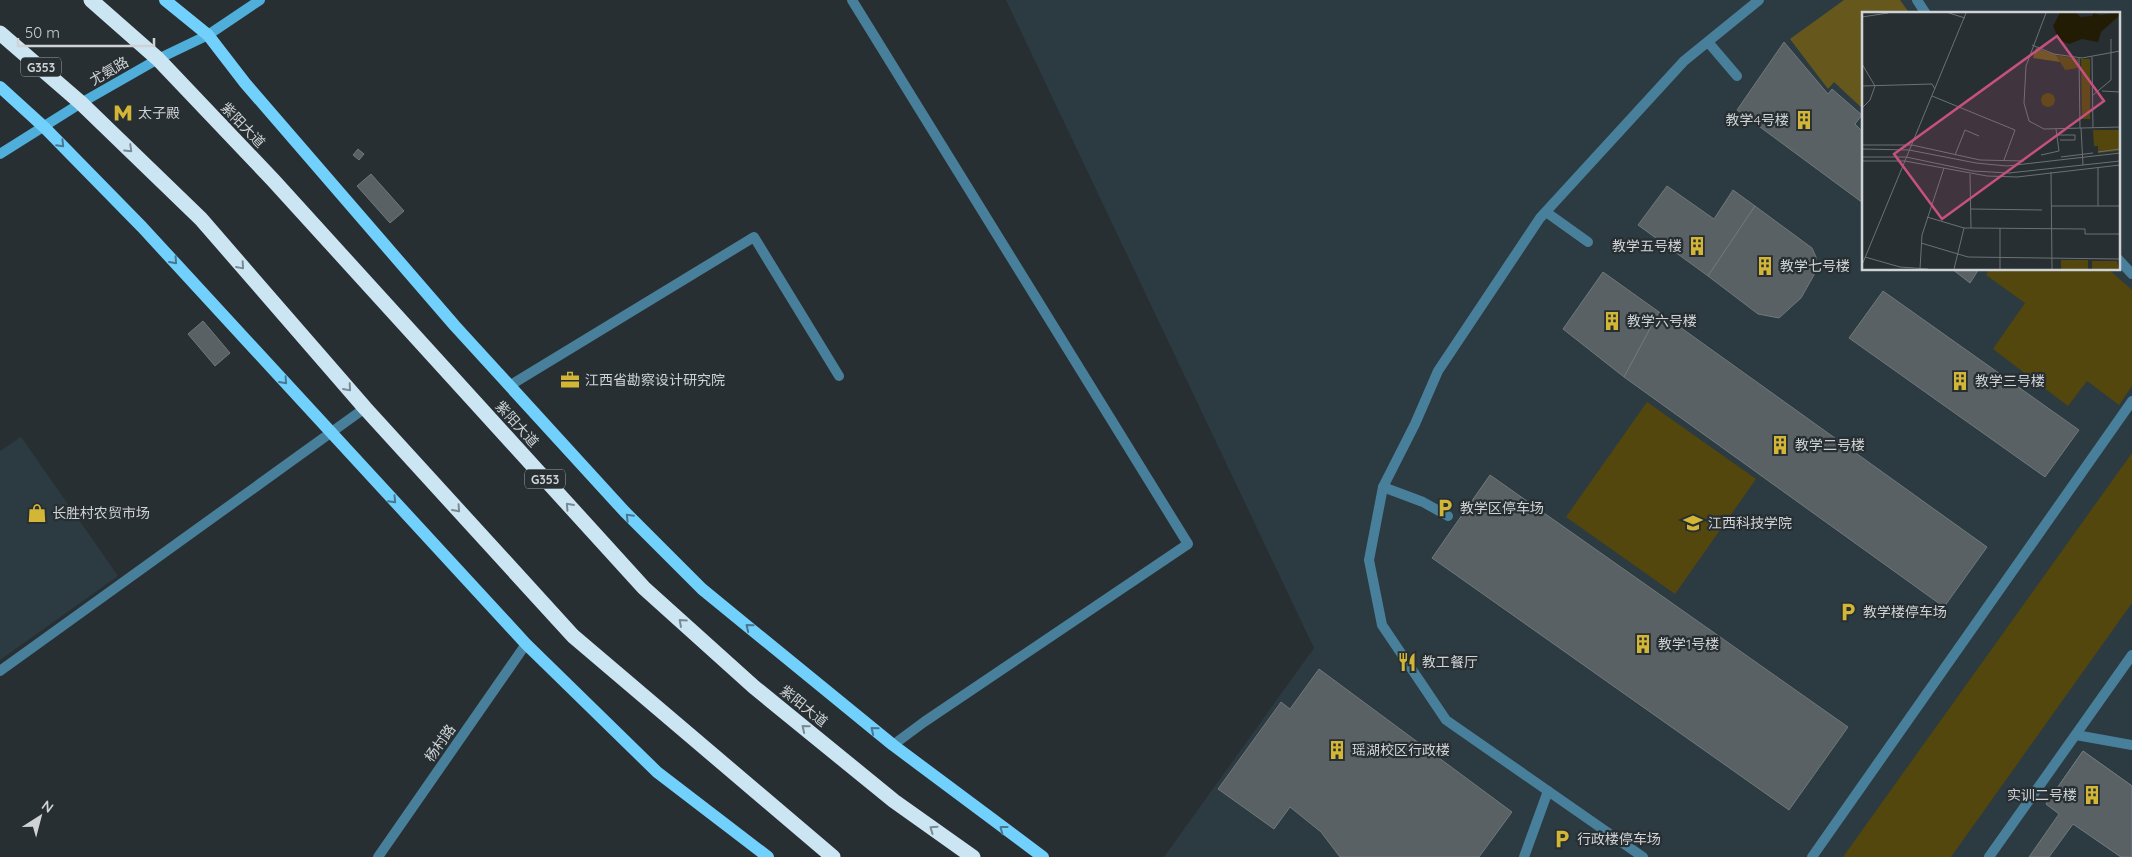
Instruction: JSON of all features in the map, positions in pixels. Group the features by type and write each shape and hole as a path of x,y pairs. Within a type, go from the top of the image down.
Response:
{"highway":[{"name":"紫阳大道","path":"91,0 158,59 273,180 644,588 769,699 894,801 973,857"},
{"name":"G353","path":"0,33 81,102 201,219 365,408 574,636 833,857"}],"main road":[{"path":"165,0 208,35 245,84 455,326 625,512 702,589 893,746 1043,857"},
{"name":"尤氨路","path":"0,154 81,102 158,59 208,35 260,0"},
{"path":"0,86 44,126 142,226 526,644 657,772 768,857"}],"street":[{"path":"852,0 1188,544 924,722 893,746"},
{"path":"1643,857 1446,720 1382,625 1369,560 1383,487 1415,424 1438,371 1546,212 1684,61 1760,0"},
{"path":"1917,0 1925,12"},
{"path":"1708,42 1737,76"},
{"path":"1546,212 1588,242"},
{"path":"509,386 754,237 839,376"},
{"path":"2120,261 2132,274"},
{"path":"1812,857 2132,400"},
{"path":"0,671 365,408"},
{"path":"1383,487 1423,502 1448,516"},
{"name":"杨村路","path":"378,857 526,644"},
{"path":"1989,857 2132,655"},
{"path":"2076,735 2132,745"},
{"path":"1524,857 1548,791"}],"shaded area":[{"name":"江西科技学院","path":"1006,0 2132,0 2132,857 1164,857 1314,648"},
{"path":"1844,0 1900,0 1909,12 1862,12 1862,108 1834,82 1828,89 1790,39"},
{"path":"1989,270 2109,270 2132,290 2132,386 2119,405 2087,381 2068,406 1993,349 2025,303 1986,275"},
{"path":"1647,402 1756,479 1675,594 1566,517"},
{"name":"长胜村农贸市场","path":"21,437 118,576 0,660 0,451"},
{"path":"2132,453 2132,603 1951,857 1843,857"}],"building":[{"name":"教学4号楼","path":"1784,42 1828,94 1832,89 1862,115 1855,124 1862,131 1862,202 1737,110"},
{"path":"358,149 364,154 359,160 353,155"},
{"path":"371,174 404,211 390,223 357,186"},
{"name":"教学五号楼","path":"1667,186 1714,219 1733,190 1755,206 1708,276 1638,225"},
{"name":"教学七号楼","path":"1755,206 1812,248 1816,257 1814,275 1801,298 1779,318 1758,314 1708,276"},
{"path":"1953,270 1978,270 1970,283"},
{"name":"教学六号楼","path":"1603,272 1659,312 1624,377 1563,329"},
{"name":"教学三号楼","path":"1883,291 2079,430 2045,477 1849,338"},
{"name":"教学二号楼","path":"1659,312 1987,547 1944,607 1624,377"},
{"path":"203,321 230,353 215,366 188,334"},
{"name":"教学1号楼","path":"1490,475 1848,727 1789,810 1432,558"},
{"name":"瑶湖校区行政楼","path":"1319,669 1512,812 1479,857 1340,857 1321,832 1290,807 1274,829 1218,789 1281,702 1290,709"},
{"name":"实训二号楼","path":"2083,751 2132,786 2132,857 2121,857 2046,804"},
{"name":"实训二号楼","path":"2083,751 2132,786 2132,857 2121,857 2073,824 2049,857 2029,857 2059,814 2046,804"}],"place":[{"name":"太子殿","path":"123,113"},
{"name":"教学4号楼","path":"1804,120"},
{"name":"教学五号楼","path":"1697,246"},
{"name":"教学七号楼","path":"1765,266"},
{"name":"教学六号楼","path":"1612,321"},
{"name":"江西省勘察设计研究院","path":"570,380"},
{"name":"教学三号楼","path":"1960,381"},
{"name":"教学二号楼","path":"1780,445"},
{"name":"教学区停车场","path":"1445,508"},
{"name":"长胜村农贸市场","path":"37,513"},
{"name":"江西科技学院","path":"1693,523"},
{"name":"教学楼停车场","path":"1848,612"},
{"name":"教学1号楼","path":"1643,644"},
{"name":"教工餐厅","path":"1407,662"},
{"name":"瑶湖校区行政楼","path":"1337,750"},
{"name":"实训二号楼","path":"2092,795"},
{"name":"行政楼停车场","path":"1562,839"}]}
